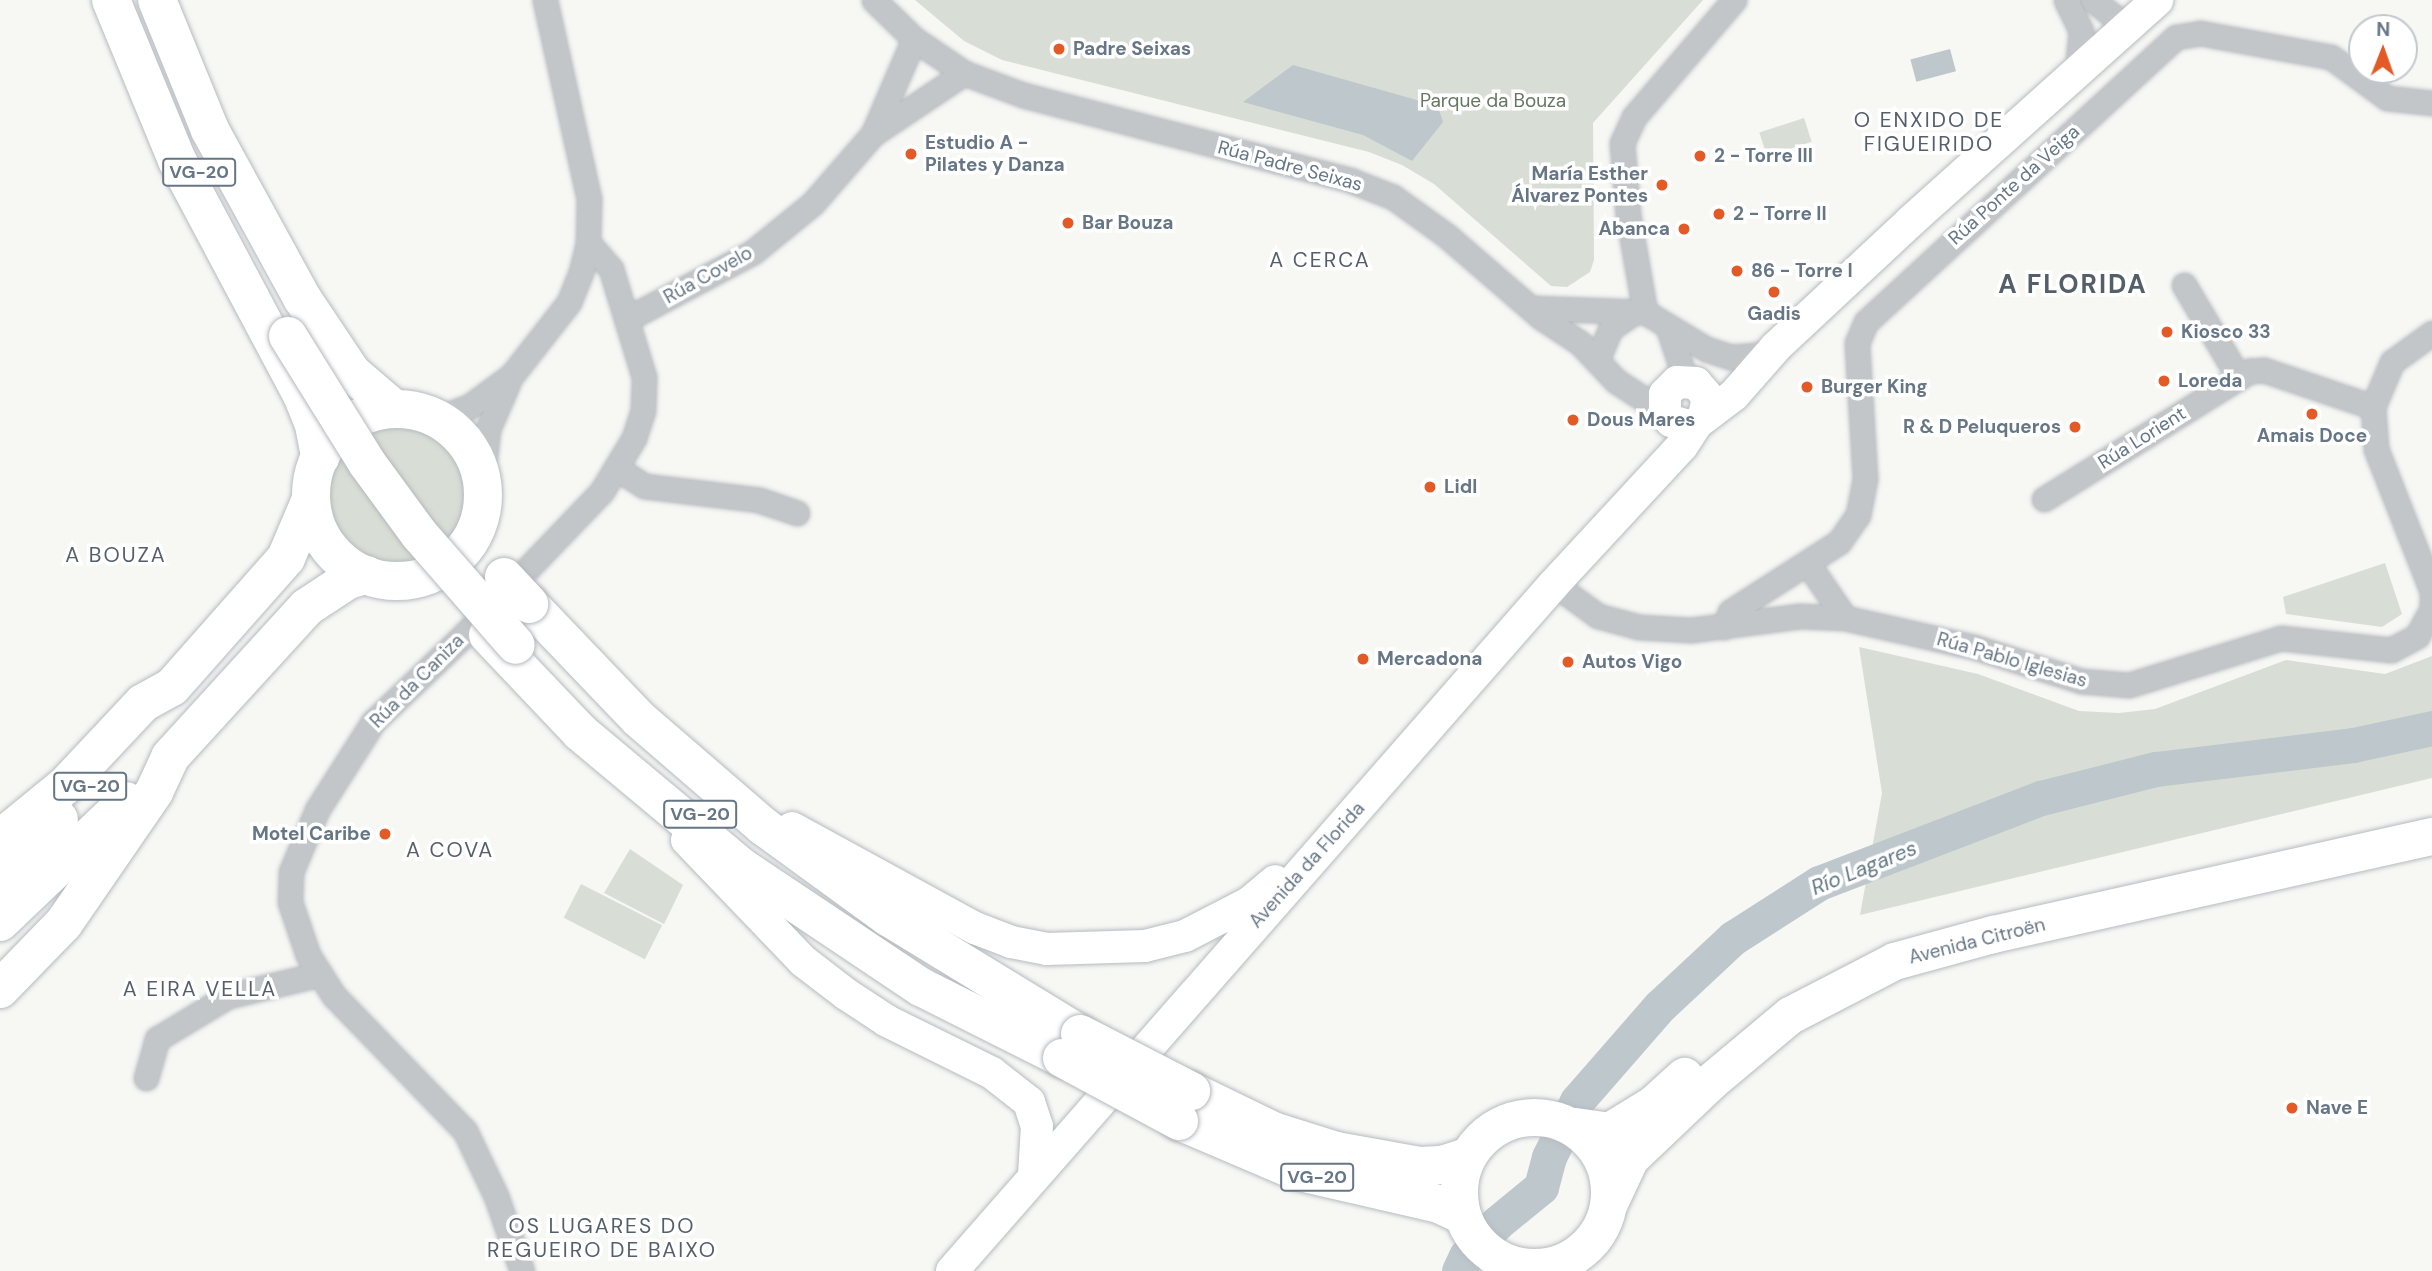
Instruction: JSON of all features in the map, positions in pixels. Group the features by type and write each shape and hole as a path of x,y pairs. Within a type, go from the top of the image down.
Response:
{"highway":[{"path":"86,0 115,74 175,191 291,343"},
{"path":"0,839 66,785 143,703 172,687 286,558 311,499 320,457 291,343 177,160 111,0"},
{"name":"VG-20","path":"126,0 189,154 291,343 432,530 588,696 693,792 772,855 908,953 1071,1046 1185,1106 1296,1171 1439,1204 1460,1214"},
{"name":"VG-20","path":"141,0 291,343"},
{"path":"156,0 210,130 302,298 352,373 394,409 435,419 467,445 482,484 478,523 487,551 504,577 639,719 818,869 1071,1046"},
{"path":"320,457 350,423 394,409"},
{"path":"311,499 322,537 349,566 366,575 414,579 432,584 462,608 580,732 740,866 813,918 921,987 1071,1046"},
{"path":"414,579 453,559 478,523"},
{"path":"0,989 64,923 154,792 170,757 307,607 339,584 366,575"},
{"name":"VG-20","path":"0,879 78,801 172,687"},
{"name":"VG-20","path":"0,922 170,757"},
{"name":"VG-20","path":"1185,1106 1336,1152 1420,1166 1443,1165 1466,1157"}],"main road":[{"name":"Avenida da Florida","path":"951,1271 1554,584 1666,463 1684,419 1753,373 1776,346 2157,0"},
{"path":"1691,382 1753,373"},
{"path":"1684,419 1707,397 1691,382"},
{"path":"639,719 775,818 903,890 1011,942 1047,949 1145,946 1214,923 1280,877 1299,874"},
{"path":"580,732 803,961 887,1021 992,1073 1029,1102 1037,1126 1034,1175"},
{"name":"Avenida Citroën","path":"1592,1133 1653,1104 1748,1021 1810,977 1882,942 1955,919 2432,814"},
{"name":"Avenida Citroën","path":"1609,1203 1630,1158 1721,1073 1790,1015 1894,961 1993,934 2432,836"},
{"path":"1526,1119 1592,1133 1603,1161 1609,1203 1604,1224 1587,1247 1556,1266 1499,1261 1460,1214 1459,1185 1466,1157 1502,1126 1526,1119"}],"street":[{"path":"482,484 488,429 512,375 569,302 587,243 589,199 545,0"},
{"name":"Rúa Padre Seixas","path":"874,0 914,39 964,73 1023,95 1370,187 1419,214 1532,308 1598,358 1616,381 1684,419"},
{"path":"1598,358 1611,328 1639,313 1622,143 1634,117 1734,0"},
{"path":"2067,0 2081,30 2077,71"},
{"path":"2094,0 2127,27"},
{"name":"Rúa Ponte da Veiga","path":"1724,627 1730,612 1808,565 1850,530 1863,499 1864,421 1857,343 1866,323 2176,37 2200,33 2330,57 2387,98 2432,103"},
{"name":"Rúa Covelo","path":"873,134 914,39"},
{"name":"Rúa Covelo","path":"627,319 753,252 813,202 873,134 964,73"},
{"name":"Rúa da Caniza","path":"522,1271 496,1196 465,1132 334,996 320,974 299,935 290,902 291,872 317,810 373,722 526,573 618,469 643,410 644,377 611,269 587,243"},
{"path":"2184,285 2239,377"},
{"name":"Avenida da Florida","path":"1532,308 1639,313 1730,357 1756,355 1776,346"},
{"path":"1668,327 1691,382"},
{"name":"Rúa Pablo Iglesias","path":"1554,584 1577,605 1610,621 1666,630 1724,627 1775,619 1844,618 1974,647 2081,681 2129,685 2281,638 2391,650 2417,636 2431,609 2432,592 2376,449 2372,407 2392,362 2432,333"},
{"name":"Rúa Lorient","path":"2045,499 2239,377 2264,370 2372,407"},
{"path":"435,419 470,406 512,375"},
{"path":"618,469 644,486 758,500 797,513"},
{"path":"1808,565 1844,618"},
{"path":"1775,619 1774,598 1788,578"},
{"path":"146,1078 157,1038 228,996 320,974"}],"green space":[{"name":"Parque da Bouza","path":"915,0 1703,0 1593,123 1594,260 1590,272 1567,287 1551,286 1434,184 1402,165 1369,152 1002,60 964,41"},
{"path":"1804,118 1812,142 1767,156 1759,133"},
{"path":"396,424 423,430 446,445 461,468 467,495 461,522 446,545 423,560 396,566 369,560 346,545 331,522 325,495 331,468 346,445 369,430"},
{"path":"2385,563 2402,614 2382,627 2286,614 2283,597"},
{"path":"1859,647 1978,674 2079,711 2119,713 2155,709 2286,660 2385,674 2432,656 2432,778 1860,915 1882,793"},
{"path":"630,849 683,885 664,924 604,893"},
{"path":"581,884 662,925 645,959 564,918"}],"shaded area":[{"path":"1950,49 1956,71 1916,82 1910,60"},
{"path":"1293,65 1438,106 1443,122 1412,161 1363,135 1243,102"}],"waterway":[{"name":"Río Lagares","path":"1459,1271 1466,1256 1497,1223 1541,1187 1549,1157 1577,1101 1660,1006 1733,938 1819,883 2041,798 2156,769 2353,745 2432,728"}],"place":[{"name":"Padre Seixas","path":"1059,49"},
{"name":"Estudio A - Pilates y Danza","path":"911,154"},
{"name":"2 - Torre III","path":"1700,156"},
{"name":"María Esther Álvarez Pontes","path":"1662,185"},
{"name":"2 - Torre II","path":"1719,214"},
{"name":"Bar Bouza","path":"1068,223"},
{"name":"Abanca","path":"1684,229"},
{"name":"86 - Torre I","path":"1737,271"},
{"name":"Gadis","path":"1774,292"},
{"name":"Kiosco 33","path":"2167,332"},
{"name":"Loreda","path":"2164,381"},
{"name":"Burger King","path":"1807,387"},
{"name":"Amais Doce","path":"2312,414"},
{"name":"Dous Mares","path":"1573,420"},
{"name":"R & D Peluqueros","path":"2075,427"},
{"name":"Lidl","path":"1430,487"},
{"name":"Mercadona","path":"1363,659"},
{"name":"Autos Vigo","path":"1568,662"},
{"name":"Motel Caribe","path":"385,834"},
{"name":"Nave E","path":"2292,1108"}],"district":[{"name":"O ENXIDO DE FIGUEIRIDO","path":"1929,132"},
{"name":"A CERCA","path":"1320,260"},
{"name":"A FLORIDA","path":"2073,285"},
{"name":"A BOUZA","path":"116,555"},
{"name":"A COVA","path":"450,850"},
{"name":"A EIRA VELLA","path":"200,989"},
{"name":"OS LUGARES DO REGUEIRO DE BAIXO","path":"602,1238"}]}
